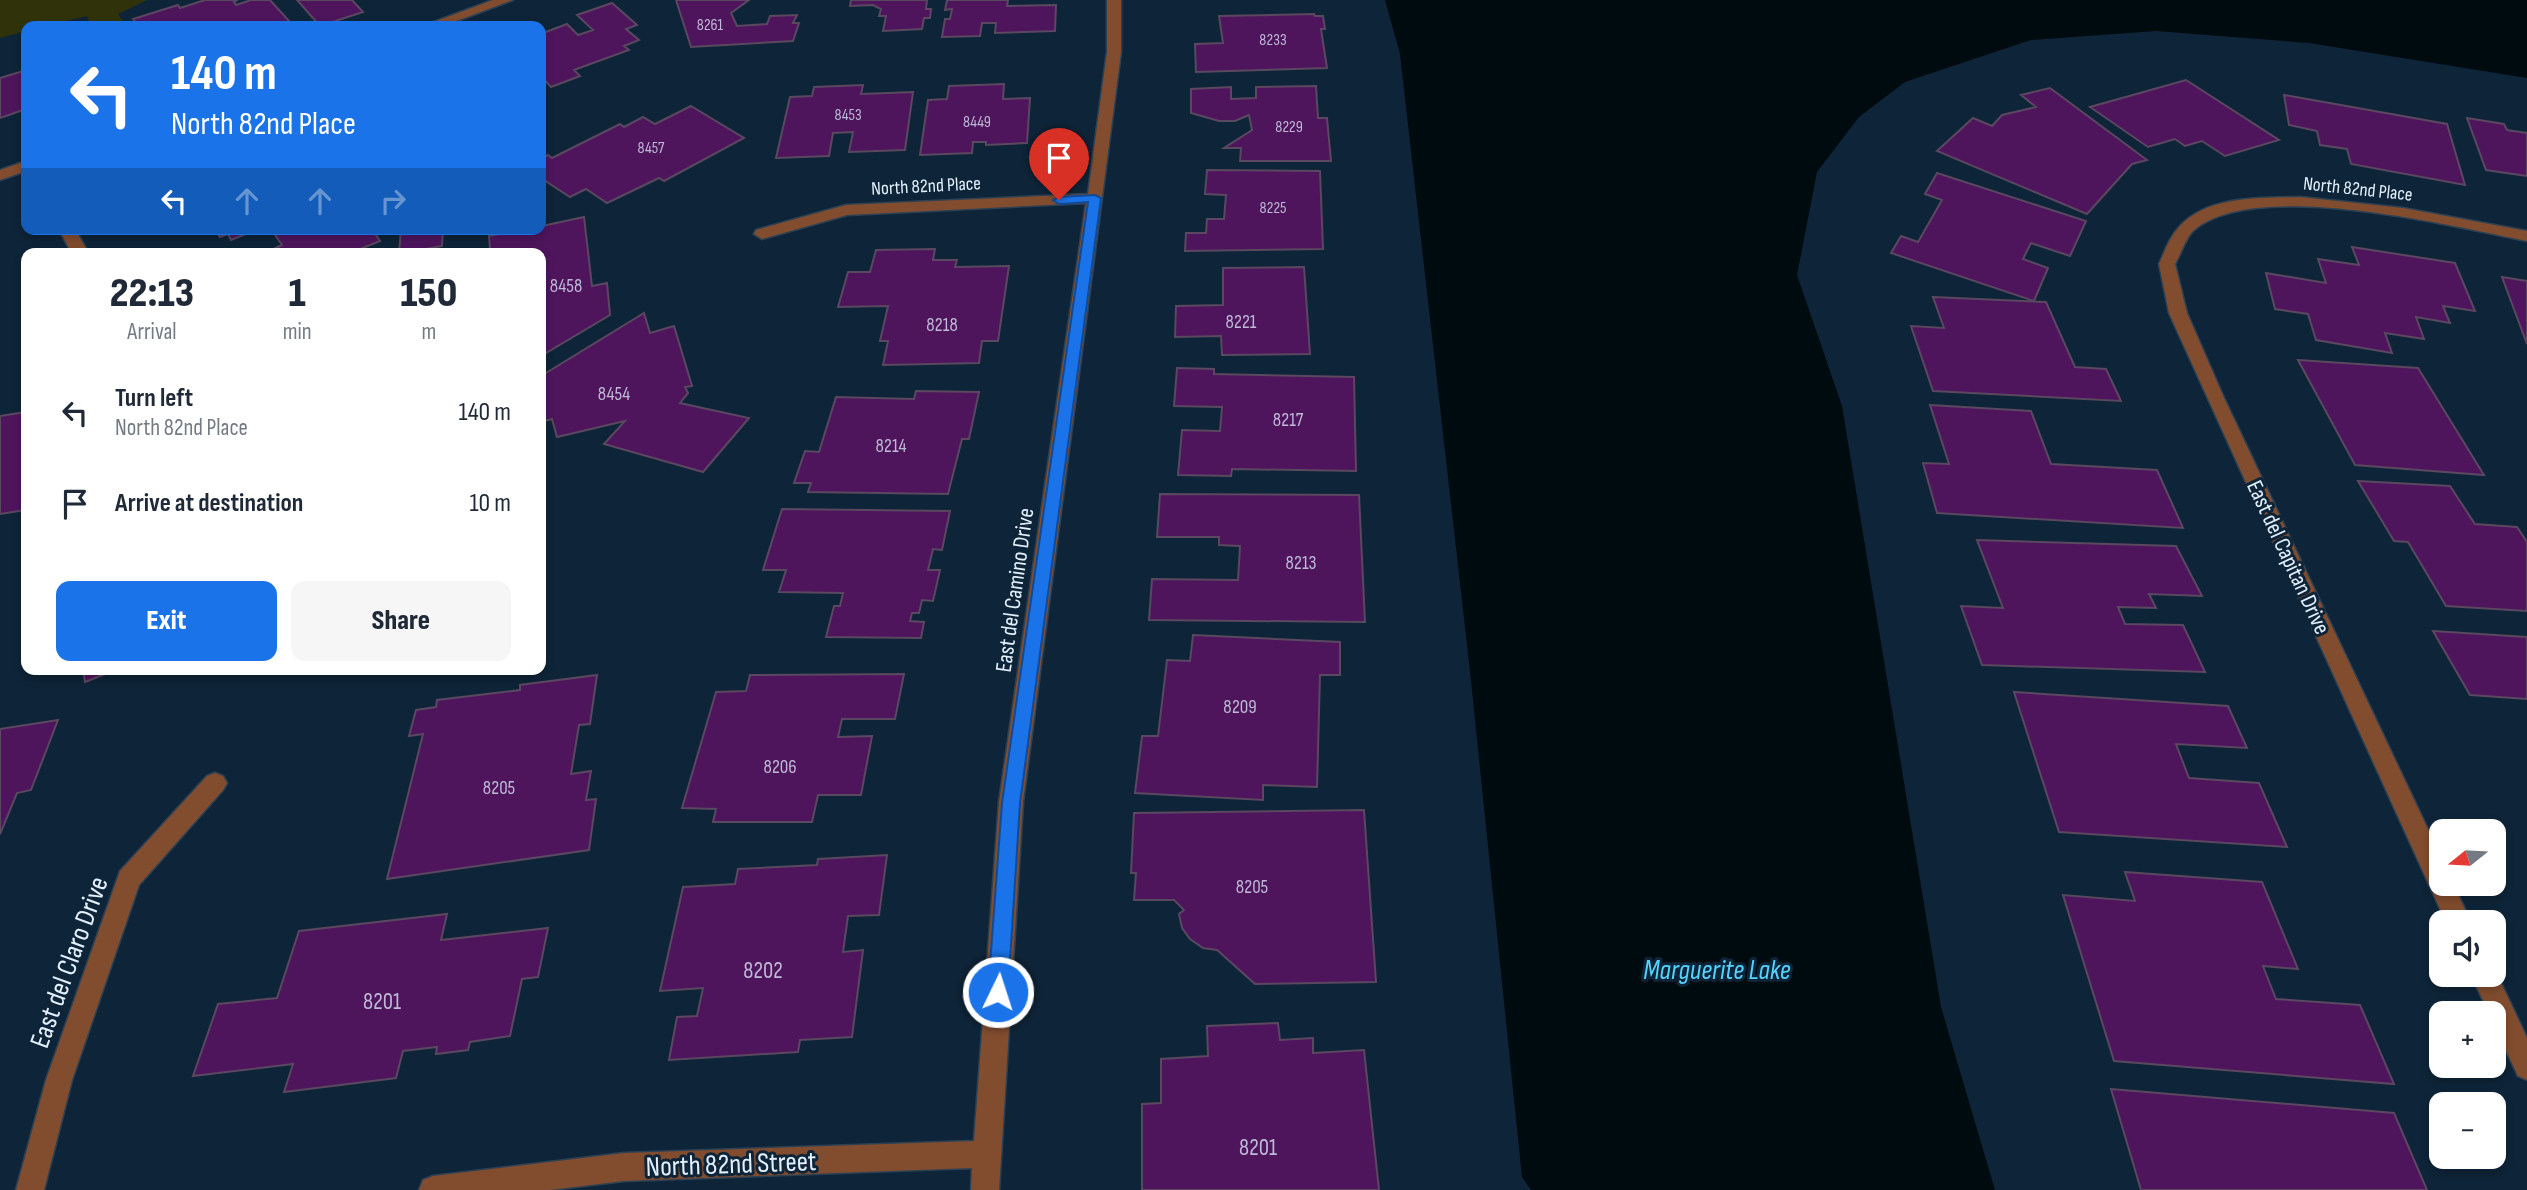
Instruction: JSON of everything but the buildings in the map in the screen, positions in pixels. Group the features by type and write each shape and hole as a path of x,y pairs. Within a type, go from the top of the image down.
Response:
{"street":[{"path":"445,21 506,0"},
{"name":"East del Camino Drive","path":"985,1190 1011,803 1114,52 1114,0"},
{"path":"0,175 21,168"},
{"name":"North 82nd Place","path":"762,234 846,210 1095,198"},
{"name":"North 82nd Place","path":"2188,227 2211,212 2250,204 2313,201 2418,216 2527,236"},
{"name":"East del Capitan Drive","path":"2188,227 2167,264 2178,313 2429,857"},
{"name":"East del Claro Drive","path":"30,1190 59,1080 129,879 215,782"},
{"path":"2490,987 2527,1067"},
{"name":"North 82nd Street","path":"433,1190 624,1167 987,1154"}],"green space":[{"path":"0,0 147,0 118,14 123,21 89,21 87,16 66,21 21,21 21,32 0,38"}],"water":[{"name":"Marguerite Lake","path":"1385,0 2527,0 2527,78 2309,43 2156,31 2031,40 1905,82 1859,117 1817,172 1797,275 1842,406 1941,1007 1995,1190 1531,1190 1522,1177 1470,671 1400,54"}],"route":[{"path":"998,992 1011,803 1095,198 1059,200"}]}
